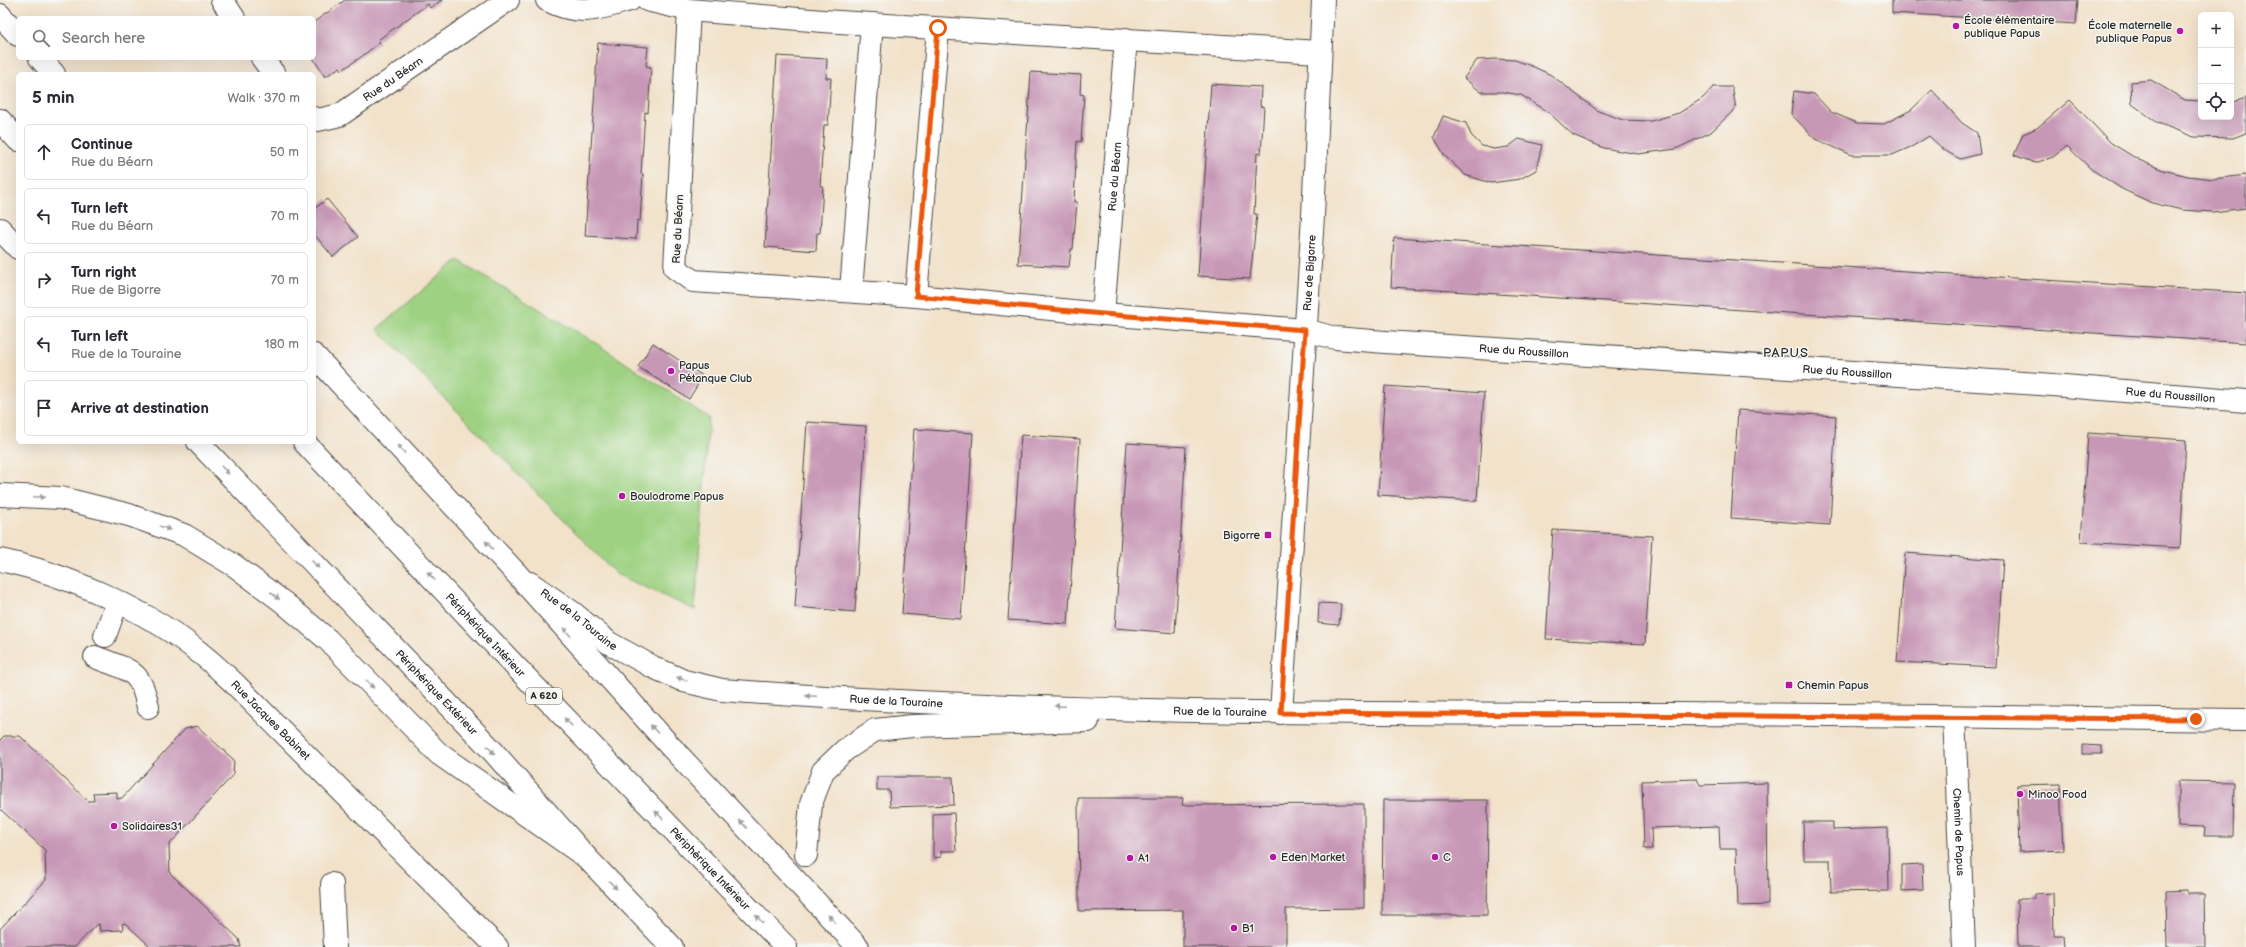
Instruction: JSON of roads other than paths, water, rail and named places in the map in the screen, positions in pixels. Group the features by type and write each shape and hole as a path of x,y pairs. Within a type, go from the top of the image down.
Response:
{"main road":[{"path":"222,0 233,16"},
{"name":"Rue du Béarn","path":"316,119 318,120 340,115 508,0"},
{"path":"547,0 569,9 589,12 630,0"},
{"path":"647,0 689,10 872,24 1319,52"},
{"name":"Rue de Bigorre","path":"1281,713 1313,216 1319,52 1323,0"},
{"name":"Rue du Béarn","path":"689,10 675,268 693,281 916,296 1103,314 1305,330"},
{"path":"0,15 16,33"},
{"path":"851,291 872,24"},
{"path":"916,296 938,28"},
{"name":"Rue du Béarn","path":"1103,314 1126,39"},
{"path":"42,60 52,72"},
{"path":"264,60 272,72"},
{"path":"0,120 16,138"},
{"path":"0,229 16,246"},
{"name":"Rue du Roussillon","path":"1305,330 1334,338 1385,342 2040,384 2246,401"},
{"path":"316,357 516,573 670,746 858,947"},
{"name":"Périphérique Extérieur","path":"200,444 489,747 586,857 672,947"},
{"name":"Périphérique Intérieur","path":"306,444 521,672 786,947"},
{"path":"0,495 61,498 129,515 184,535 235,566 283,602 328,640 439,754 586,857"},
{"name":"Rue Jacques Babinet","path":"0,560 63,579 118,602 161,626 200,652 234,683 497,947"},
{"name":"Rue de la Touraine","path":"516,573 572,612 615,646 653,668 684,681 722,690 1008,705 1281,713 2246,720"},
{"path":"105,636 118,602"},
{"path":"95,657 135,673 144,690 148,707"},
{"path":"806,855 811,804 823,771 845,750 875,730 912,726 1281,713"},
{"name":"Chemin de Papus","path":"1954,717 1964,947"},
{"path":"332,884 335,947"}],"place":[{"name":"École élémentaire publique Papus","path":"1956,26"},
{"name":"École maternelle publique Papus","path":"2180,31"},
{"name":"Papus Pétanque Club","path":"671,371"},
{"name":"Boulodrome Papus","path":"622,496"},
{"name":"Bigorre","path":"1268,535"},
{"name":"Chemin Papus","path":"1789,685"},
{"name":"Minoo Food","path":"2020,794"},
{"name":"Solidaires31","path":"114,826"},
{"name":"Eden Market","path":"1273,857"},
{"name":"C","path":"1435,857"},
{"name":"A1","path":"1130,858"},
{"name":"B1","path":"1234,928"}],"district":[{"name":"PAPUS","path":"1786,353"}]}
